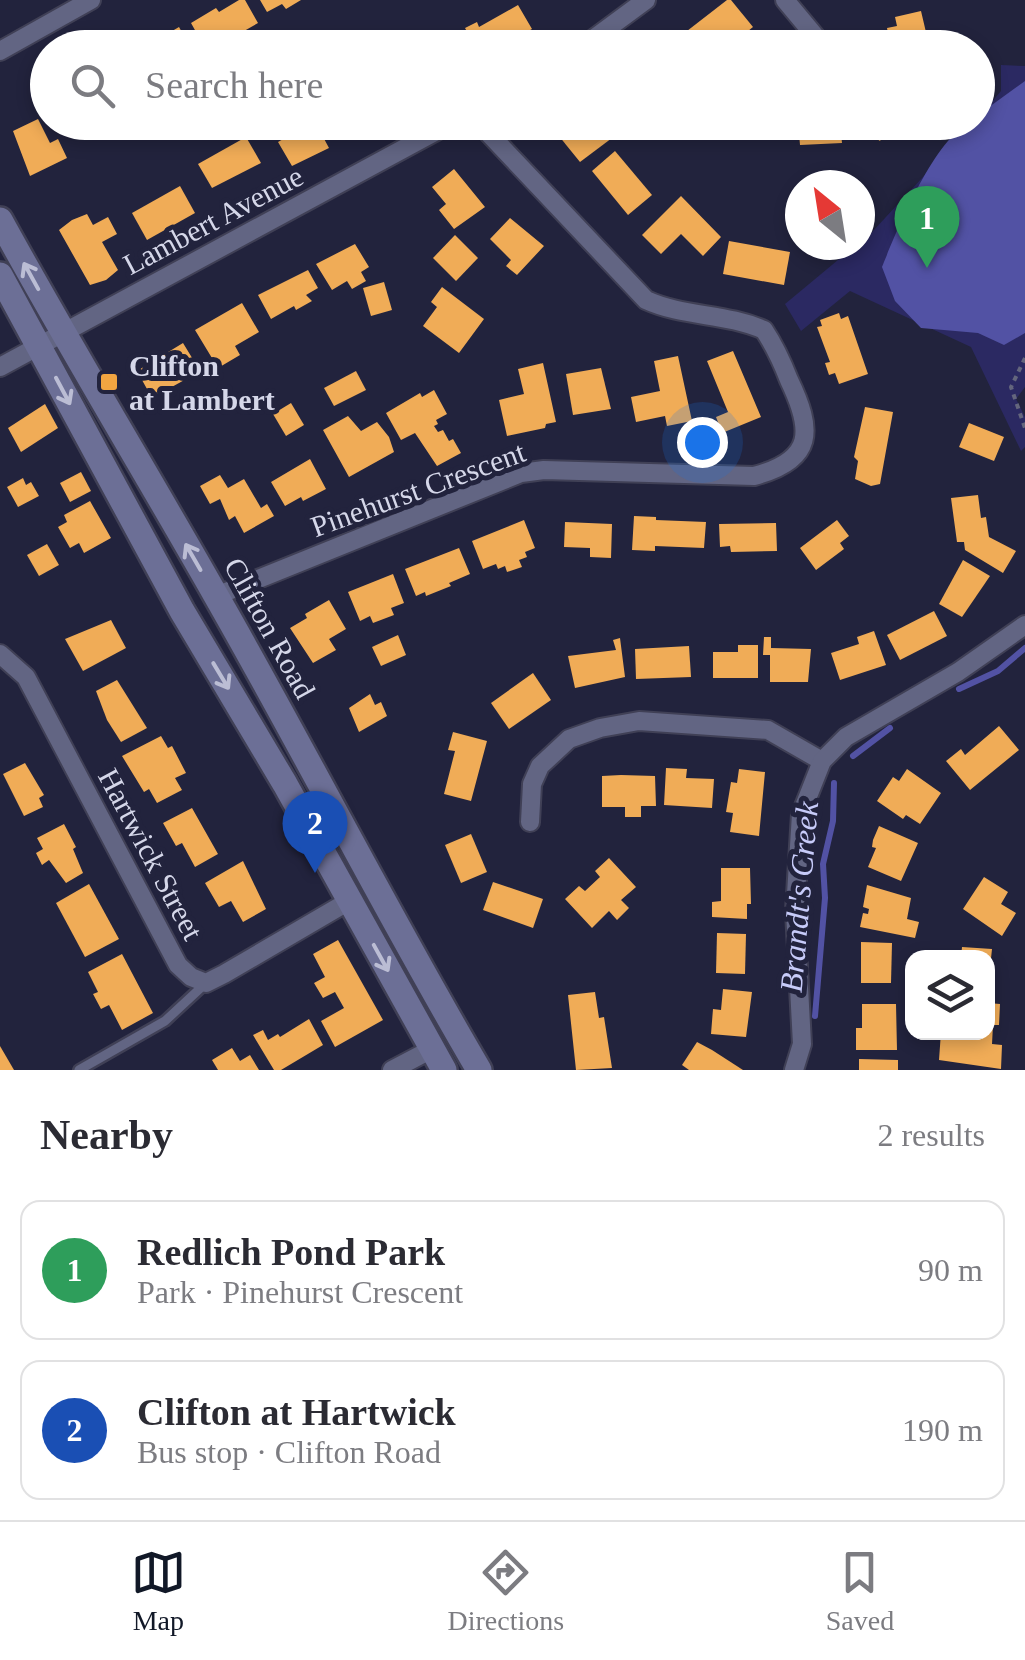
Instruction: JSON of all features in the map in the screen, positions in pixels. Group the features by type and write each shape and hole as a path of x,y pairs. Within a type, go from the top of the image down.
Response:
{"main road":[{"name":"Clifton Road","path":"0,220 216,596 403,941 479,1070"},
{"path":"0,275 182,611 285,784 438,1060"}],"street":[{"path":"37,30 91,0"},
{"path":"605,30 646,0"},
{"path":"784,0 809,30"},
{"path":"0,51 30,34"},
{"name":"Lambert Avenue","path":"0,367 419,140"},
{"name":"Pinehurst Crescent","path":"216,596 521,473 544,470 754,476 779,470 795,457 804,440 805,414 764,330 745,322 661,307 646,300 495,140"},
{"path":"794,1070 802,1044 795,911 801,814 822,762 846,737 958,672 1025,625"},
{"name":"Hartwick Street","path":"0,654 26,677 178,965 190,978 206,983"},
{"path":"530,822 532,784 540,766 569,739 600,728 639,722 768,730 822,762"},
{"path":"206,983 349,901"},
{"path":"392,1070 438,1060"}],"lane":[{"path":"79,1070 166,1021 206,983"}],"path":[{"path":"1025,358 1011,387 1025,428"}],"shaded area":[{"path":"1001,65 1025,66 1025,387 1016,399 1025,417 1025,447 1021,451 971,347 850,291 801,331 785,304 838,260 875,260 875,229 957,140 995,140 995,98 1001,91"},
{"path":"1025,81 1025,333 1004,345 978,333 921,328 895,301 882,267 921,182 949,140 995,140 995,103"}],"building":[{"path":"245,0 258,23 246,30 195,30 191,23 216,8 219,12"},
{"path":"260,0 301,0 286,9 282,4 267,12"},
{"path":"727,0 753,27 749,30 688,30"},
{"path":"518,5 532,29 465,28 477,22 479,27"},
{"path":"921,11 925,30 887,30 897,26 895,17"},
{"path":"30,123 30,140 58,140 67,158 30,176 13,131"},
{"path":"241,140 248,140 261,163 212,188 198,164"},
{"path":"325,140 329,148 292,166 278,142"},
{"path":"562,140 609,140 580,162"},
{"path":"800,140 842,143 800,145"},
{"path":"615,151 652,195 628,215 592,171"},
{"path":"454,169 485,207 454,229 439,210 446,204 432,187"},
{"path":"180,186 195,213 147,240 132,213"},
{"path":"681,196 721,237 703,256 681,234 661,254 642,235"},
{"path":"87,214 93,225 108,217 117,234 102,242 118,270 106,280 90,285 59,230"},
{"path":"510,218 544,246 517,275 506,266 511,260 490,239"},
{"path":"455,235 478,258 456,281 433,258"},
{"path":"729,241 785,251 785,260 789,260 784,285 723,274"},
{"path":"355,244 369,267 361,272 366,281 352,289 347,281 332,290 316,264"},
{"path":"308,270 318,288 306,295 312,301 271,319 258,295"},
{"path":"384,282 392,310 371,316 363,288"},
{"path":"442,287 484,319 459,353 423,326 437,307 431,302"},
{"path":"242,303 259,332 235,346 240,355 218,368 195,330"},
{"path":"839,313 841,319 848,316 868,374 839,384 835,373 829,375 825,363 830,362 817,327 822,326 820,320"},
{"path":"183,343 194,361 200,358 206,368 152,398 137,371"},
{"path":"733,351 761,417 722,433 716,417 728,412 707,361"},
{"path":"678,356 692,421 667,426 665,416 636,422 631,397 660,391 654,361"},
{"path":"543,363 556,422 507,436 499,400 524,394 518,369"},
{"path":"601,368 611,409 573,415 566,374"},
{"path":"356,371 366,390 334,406 324,388"},
{"path":"434,390 447,414 436,420 438,424 434,426 438,432 443,430 449,441 453,439 461,453 437,466 415,433 401,440 386,413 420,393 422,397"},
{"path":"291,403 304,425 286,436 273,414"},
{"path":"45,404 58,428 21,452 8,428"},
{"path":"865,407 893,412 880,484 871,486 855,479 858,461 854,457"},
{"path":"348,416 361,431 377,422 389,437 394,452 349,477 323,430"},
{"path":"969,423 1004,437 994,461 959,447"},
{"path":"310,459 326,489 285,506 271,482"},
{"path":"81,472 91,491 70,502 60,483"},
{"path":"220,475 228,488 244,479 261,508 267,504 274,516 244,533 235,516 229,520 220,499 210,504 200,486"},
{"path":"23,478 26,485 31,482 39,496 18,507 7,487"},
{"path":"978,495 989,537 1016,551 1003,573 965,550 964,542 957,542 951,498"},
{"path":"90,501 111,538 84,553 79,543 70,548 58,527 67,522 64,515"},
{"path":"634,516 706,522 704,548 655,546 655,551 632,550"},
{"path":"524,520 535,548 519,560 522,567 507,572 505,566 498,569 496,564 483,569 472,541"},
{"path":"837,520 849,536 840,543 844,549 816,570 800,548"},
{"path":"565,522 612,524 611,558 590,557 590,548 564,547"},
{"path":"776,523 777,551 731,552 730,546 720,547 719,524"},
{"path":"47,544 59,565 39,576 27,555"},
{"path":"459,548 470,574 449,583 451,586 416,596 405,569"},
{"path":"963,560 990,576 962,617 939,604"},
{"path":"393,574 404,603 391,608 394,615 373,623 370,616 360,621 348,592"},
{"path":"329,600 346,629 329,639 336,650 313,663 290,628"},
{"path":"934,611 947,636 900,660 887,635"},
{"path":"111,620 126,648 83,671 65,639"},
{"path":"874,631 886,665 840,680 831,653 859,644 857,637"},
{"path":"398,635 406,655 381,666 372,647"},
{"path":"764,637 771,637 771,648 811,649 808,682 770,682 770,655 763,655"},
{"path":"620,638 625,677 575,688 568,656 616,650 613,640"},
{"path":"738,645 758,645 758,678 713,678 713,652 738,652"},
{"path":"689,646 691,677 636,679 635,649"},
{"path":"533,673 551,700 509,729 491,703"},
{"path":"117,680 147,728 121,742 96,691"},
{"path":"370,694 375,705 381,702 387,716 359,732 349,708"},
{"path":"999,726 1019,750 970,790 946,761 961,749 965,755"},
{"path":"453,732 487,741 471,801 444,794 455,751 448,750"},
{"path":"161,736 168,748 172,746 186,773 175,778 182,790 157,803 149,789 144,792 122,756"},
{"path":"25,763 44,795 39,798 43,807 24,816 3,774"},
{"path":"666,768 687,769 686,778 714,779 712,808 664,805"},
{"path":"739,769 765,772 759,836 730,832 733,813 726,812 731,782 737,783"},
{"path":"907,769 941,793 920,824 906,815 903,819 877,801 893,777 899,781"},
{"path":"602,776 655,776 656,806 641,806 641,817 625,817 625,807 602,807"},
{"path":"192,808 218,854 195,867 182,843 176,846 163,823"},
{"path":"64,824 83,873 66,883 49,860 42,865 36,853 43,849 37,838"},
{"path":"879,826 918,843 901,881 868,867"},
{"path":"471,834 487,872 461,883 445,845"},
{"path":"609,858 636,887 621,900 629,908 617,920 609,911 592,928 565,899 579,886 585,891 600,877 595,871"},
{"path":"243,861 266,909 243,922 231,901 219,907 205,883"},
{"path":"721,868 750,868 751,904 747,904 747,919 712,917 712,902 721,901"},
{"path":"984,877 1008,892 1001,904 1016,913 1002,936 963,909"},
{"path":"493,882 543,899 533,928 483,910"},
{"path":"89,884 119,939 85,957 56,903"},
{"path":"867,885 911,898 907,919 919,922 915,938 860,927 863,913 868,914 869,909 863,907"},
{"path":"717,933 746,934 745,974 716,973"},
{"path":"338,940 383,1020 335,1047 321,1021 344,1008 335,992 323,998 314,983 325,977 313,954"},
{"path":"861,942 892,943 891,983 861,983"},
{"path":"122,954 153,1013 122,1030 109,1005 101,1009 88,972"},
{"path":"723,989 752,992 746,1037 711,1034 713,1009 721,1010"},
{"path":"595,992 599,1018 604,1017 612,1068 576,1070 568,995"},
{"path":"862,1004 896,1004 897,1050 856,1050 856,1028 862,1028"},
{"path":"995,1004 1000,1004 999,1025 995,1025"},
{"path":"309,1019 323,1045 281,1070 274,1070 253,1035 263,1030 268,1040 278,1034 280,1037"},
{"path":"940,1040 992,1040 992,1044 1002,1045 1001,1069 939,1060"},
{"path":"697,1042 743,1070 689,1070 682,1065"},
{"path":"0,1046 14,1070 0,1070"},
{"path":"232,1048 240,1061 250,1055 259,1070 218,1070 212,1060"},
{"path":"859,1059 898,1060 898,1070 859,1070"}],"waterway":[{"name":"Brandt's Creek","path":"959,689 998,671 1025,648"},
{"name":"Brandt's Creek","path":"853,756 890,728"},
{"name":"Brandt's Creek","path":"815,1016 825,898 823,864 833,821 834,783"}],"place":[{"name":"Redlich Pond Park","path":"927,268"},
{"name":"Clifton at Lambert","path":"109,382"},
{"name":"Clifton at Hartwick","path":"315,873"}]}
